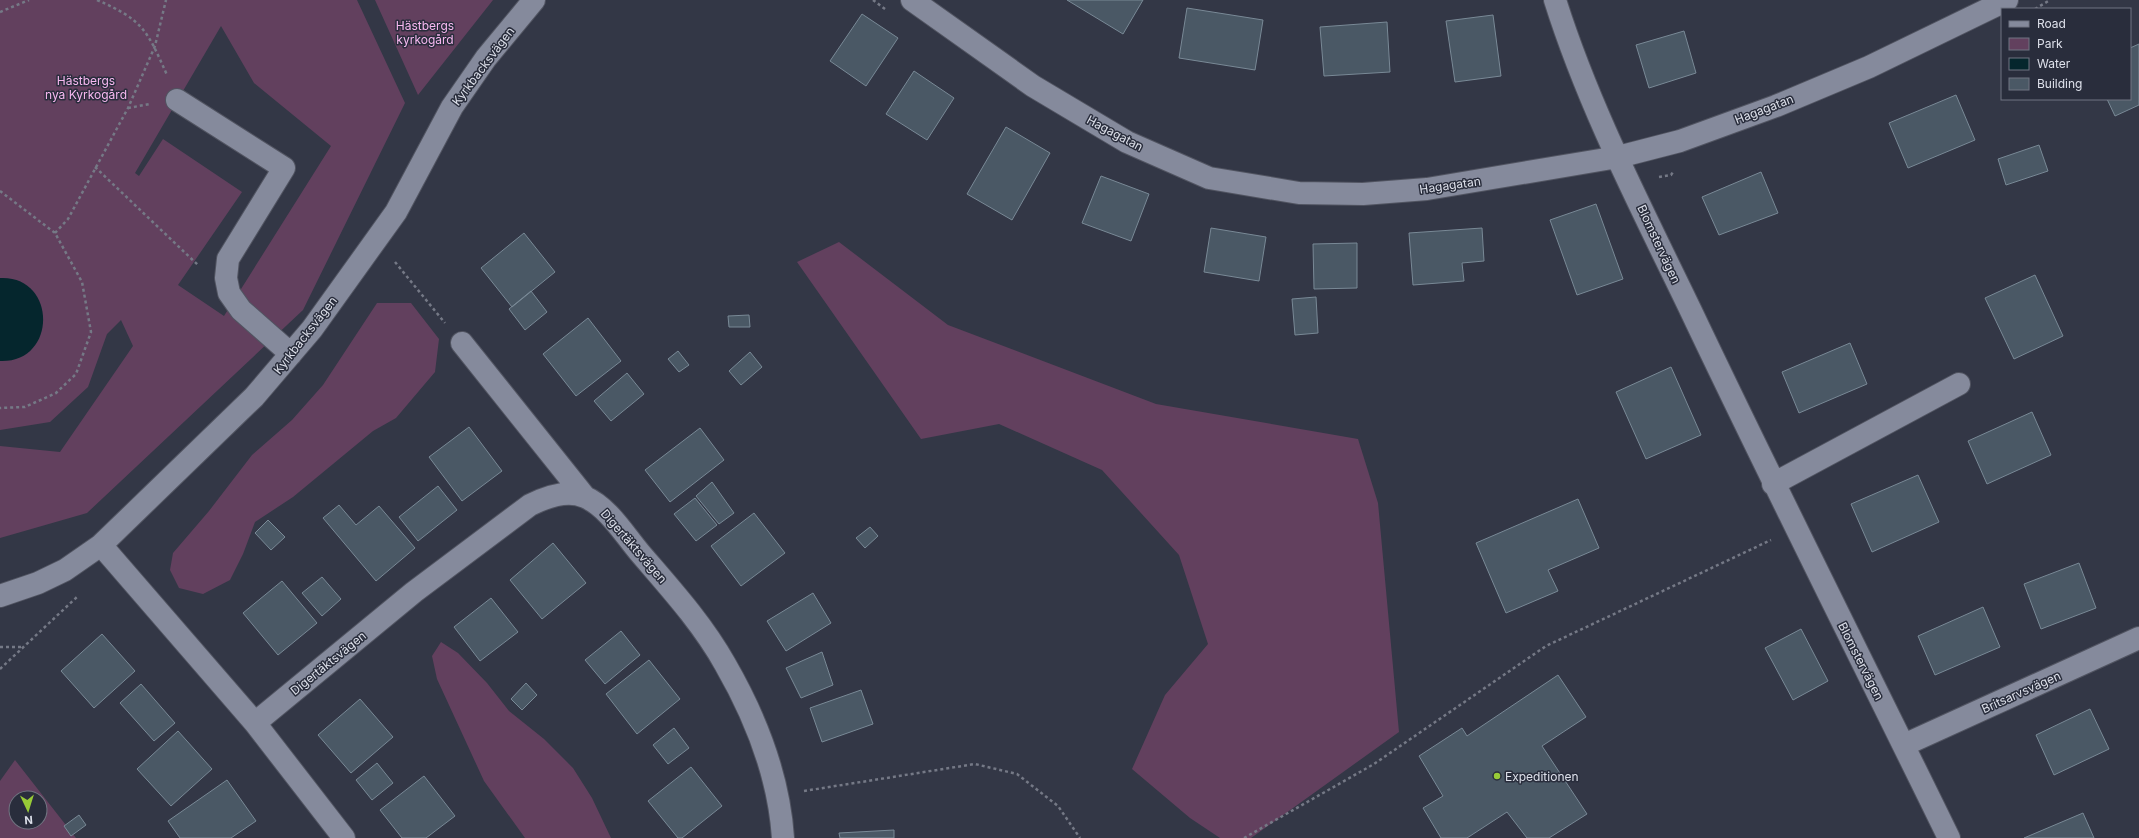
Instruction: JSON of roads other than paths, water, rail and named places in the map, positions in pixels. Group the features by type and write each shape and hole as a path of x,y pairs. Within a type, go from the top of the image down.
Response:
{"street":[{"name":"Kyrkbacksvägen","path":"0,596 38,583 65,570 101,545 254,398 312,329 396,212 452,107 486,58 534,0"},
{"name":"Hagagatan","path":"912,0 1033,86 1053,98 1127,142 1209,178 1299,193 1363,194 1427,189 1618,157 1680,141 1776,106 1922,43 2007,0"},
{"name":"Blomstervägen","path":"1555,0 1577,65 1618,157 1773,484 1949,838"},
{"path":"177,100 284,168 228,259 226,278 229,293 241,310 291,354"},
{"path":"462,343 585,497"},
{"path":"1773,484 1959,384"},
{"name":"Digertäktsvägen","path":"255,723 414,592 530,505 541,500 567,494 585,497 604,512 684,604 724,663 752,716 771,772 783,838"},
{"path":"101,545 255,723 344,838"},
{"name":"Britsarvsvägen","path":"1904,745 2139,638"}],"water":[{"path":"0,278 19,281 32,290 40,303 43,319 41,335 32,348 19,358 0,361"}],"place":[{"name":"Expeditionen","path":"1497,776"}],"park label":[{"name":"Hästbergs kyrkogård","path":"425,32"},
{"name":"Hästbergs nya Kyrkogård","path":"86,87"}]}
